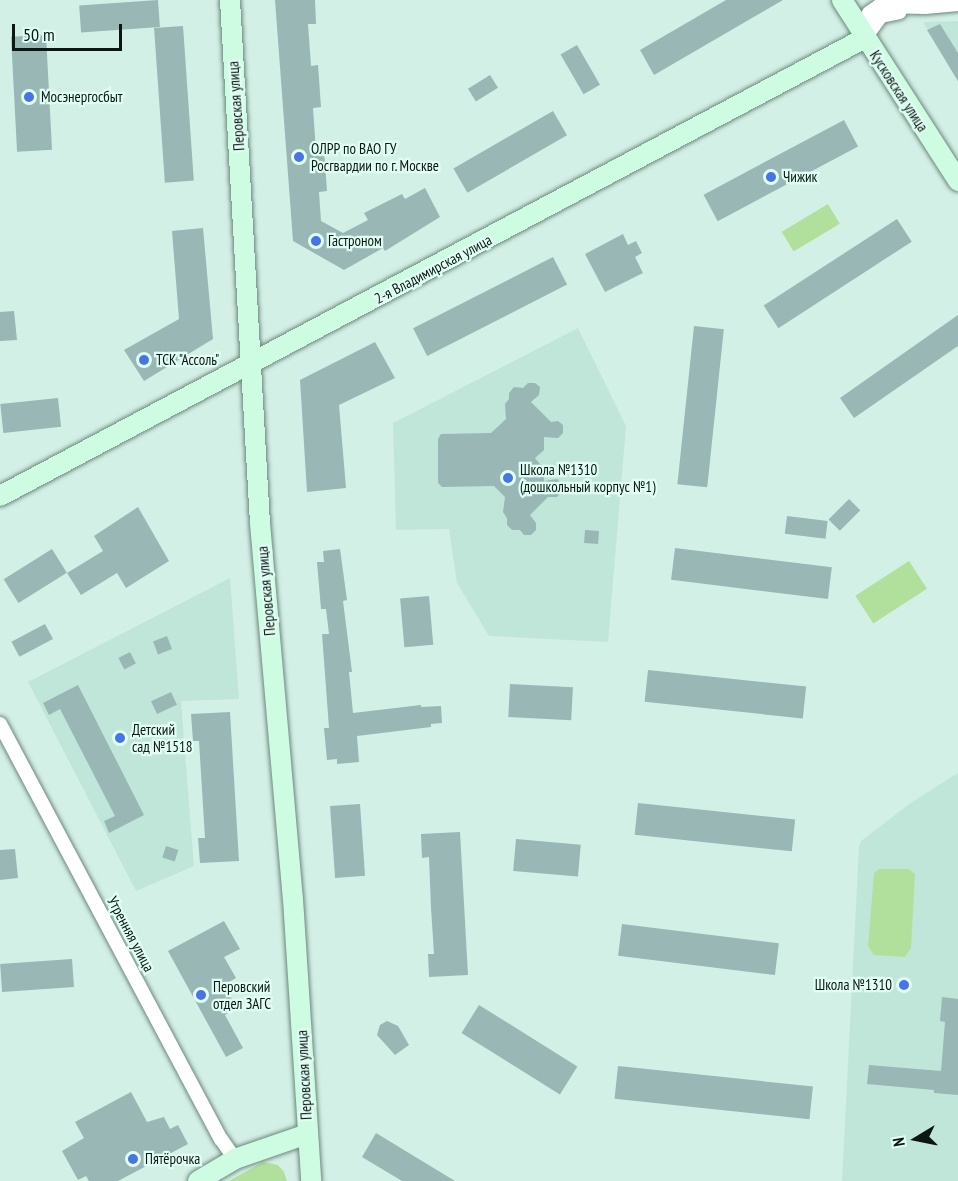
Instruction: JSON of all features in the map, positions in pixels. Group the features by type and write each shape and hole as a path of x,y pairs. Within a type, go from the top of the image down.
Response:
{"main road":[{"name":"Перовская улица","path":"230,0 260,523 293,899 311,1176"},
{"name":"Кусковская улица","path":"842,0 864,38 958,181"},
{"name":"2-я Владимирская улица","path":"0,496 251,366 864,38"},
{"path":"198,1181 235,1159 307,1134"},
{"path":"260,1149 294,1156 311,1176"}],"street":[{"path":"864,38 869,13 873,8 879,6 925,8 958,4"},
{"name":"Утренняя улица","path":"0,724 221,1139 235,1159"}],"shaded area":[{"path":"958,21 958,82 923,22"},
{"name":"Школа №1310 (дошкольный корпус №1)","path":"578,328 626,426 608,642 489,636 457,583 449,529 396,530 393,423"},
{"name":"Детский сад №1518","path":"230,578 239,699 181,701 194,866 136,891 28,682"},
{"name":"Школа №1310","path":"958,773 958,1181 842,1181 859,847 861,841 912,802"}],"green space":[{"path":"828,204 840,224 794,252 782,232"},
{"path":"909,561 927,589 873,624 855,596"},
{"path":"879,869 909,869 915,874 911,948 905,957 874,955 868,946 874,873"},
{"path":"263,1162 278,1165 287,1181 229,1181"}],"building":[{"path":"158,0 160,27 81,32 79,6"},
{"path":"275,0 315,0 316,24 308,24 311,66 318,65 321,107 313,108 316,151 324,150 327,191 319,192 321,221 343,233 368,220 364,213 402,194 405,199 425,188 440,217 385,251 383,248 344,270 293,241"},
{"path":"726,0 783,0 654,75 640,50"},
{"path":"940,24 958,53 958,81 927,30"},
{"path":"183,26 194,181 165,183 154,28"},
{"path":"46,35 52,150 17,152 11,37"},
{"path":"577,45 600,85 584,94 561,54"},
{"path":"490,75 498,88 476,101 468,89"},
{"path":"553,111 567,135 467,193 453,168"},
{"path":"844,120 858,146 718,221 704,195"},
{"path":"897,219 912,242 778,328 764,306"},
{"path":"203,228 213,339 144,381 124,350 179,319 172,231"},
{"path":"623,234 628,245 636,241 642,253 635,257 643,273 605,292 585,254"},
{"path":"553,257 567,285 427,356 413,328"},
{"path":"14,311 17,340 0,341 0,312"},
{"path":"958,315 958,346 854,418 840,398"},
{"path":"694,326 724,329 707,487 677,484"},
{"path":"375,342 395,378 339,405 346,488 307,492 300,380"},
{"path":"528,383 535,383 540,387 539,395 531,402 551,422 558,421 563,425 563,433 558,438 544,437 544,450 535,458 544,469 544,481 557,479 561,483 561,492 557,497 548,497 530,515 536,523 536,530 531,535 524,535 520,530 512,530 507,525 507,518 503,512 505,497 494,486 442,487 438,483 438,439 441,434 491,433 506,419 505,404 509,399 509,393 514,387 523,388"},
{"path":"58,398 61,427 3,433 0,404"},
{"path":"849,499 860,510 840,531 828,520"},
{"path":"138,507 169,561 126,588 117,573 81,595 67,573 103,551 94,536"},
{"path":"787,516 828,521 826,539 785,534"},
{"path":"585,530 599,531 598,544 584,543"},
{"path":"675,548 832,567 828,599 671,580"},
{"path":"52,549 67,573 18,603 4,579"},
{"path":"340,549 347,600 343,601 352,672 349,672 353,713 421,705 421,707 441,706 442,723 431,724 431,727 357,736 359,762 337,764 337,759 327,760 324,728 329,728 322,634 329,634 326,609 321,609 317,562 324,562 323,551"},
{"path":"429,596 433,645 404,647 400,599"},
{"path":"45,624 53,639 19,657 11,642"},
{"path":"167,636 172,649 158,654 153,641"},
{"path":"130,652 136,664 124,669 118,658"},
{"path":"648,670 806,687 803,718 645,702"},
{"path":"510,684 573,687 571,720 508,717"},
{"path":"78,685 144,815 109,833 104,821 115,816 60,709 49,715 43,703"},
{"path":"171,692 177,705 157,714 151,701"},
{"path":"230,712 239,861 200,863 198,838 205,838 199,741 193,741 191,714"},
{"path":"638,803 795,820 792,851 635,835"},
{"path":"360,804 365,876 335,878 330,806"},
{"path":"460,832 468,975 429,977 428,954 434,954 429,857 422,858 421,834"},
{"path":"516,839 581,845 578,877 513,871"},
{"path":"166,846 178,850 175,861 162,857"},
{"path":"15,849 18,878 0,880 0,850"},
{"path":"224,921 240,949 224,957 236,978 224,985 237,1008 225,1015 243,1048 226,1057 168,951"},
{"path":"622,924 779,943 775,975 618,956"},
{"path":"72,959 74,987 2,992 0,964"},
{"path":"942,997 958,999 958,1095 934,1093 934,1090 867,1084 869,1065 941,1071 945,1022 940,1021"},
{"path":"479,1005 577,1066 560,1094 462,1033"},
{"path":"387,1021 398,1026 409,1045 395,1055 377,1035 380,1025"},
{"path":"618,1066 813,1086 809,1119 615,1099"},
{"path":"131,1092 147,1122 164,1117 170,1129 178,1125 188,1144 118,1181 89,1181 86,1176 78,1180 62,1151 84,1138 75,1122"},
{"path":"376,1133 455,1181 402,1181 362,1157"}],"place":[{"name":"Мосэнергосбыт","path":"29,97"},
{"name":"ОЛРР по ВАО ГУ Росгвардии по г. Москве","path":"299,157"},
{"name":"Чижик","path":"771,177"},
{"name":"Гастроном","path":"316,241"},
{"name":"ТСК \"Ассоль\"","path":"144,360"},
{"name":"Школа №1310 (дошкольный корпус №1)","path":"508,478"},
{"name":"Детский сад №1518","path":"120,738"},
{"name":"Школа №1310","path":"904,985"},
{"name":"Перовский отдел ЗАГС","path":"201,995"},
{"name":"Пятёрочка","path":"133,1159"}]}
